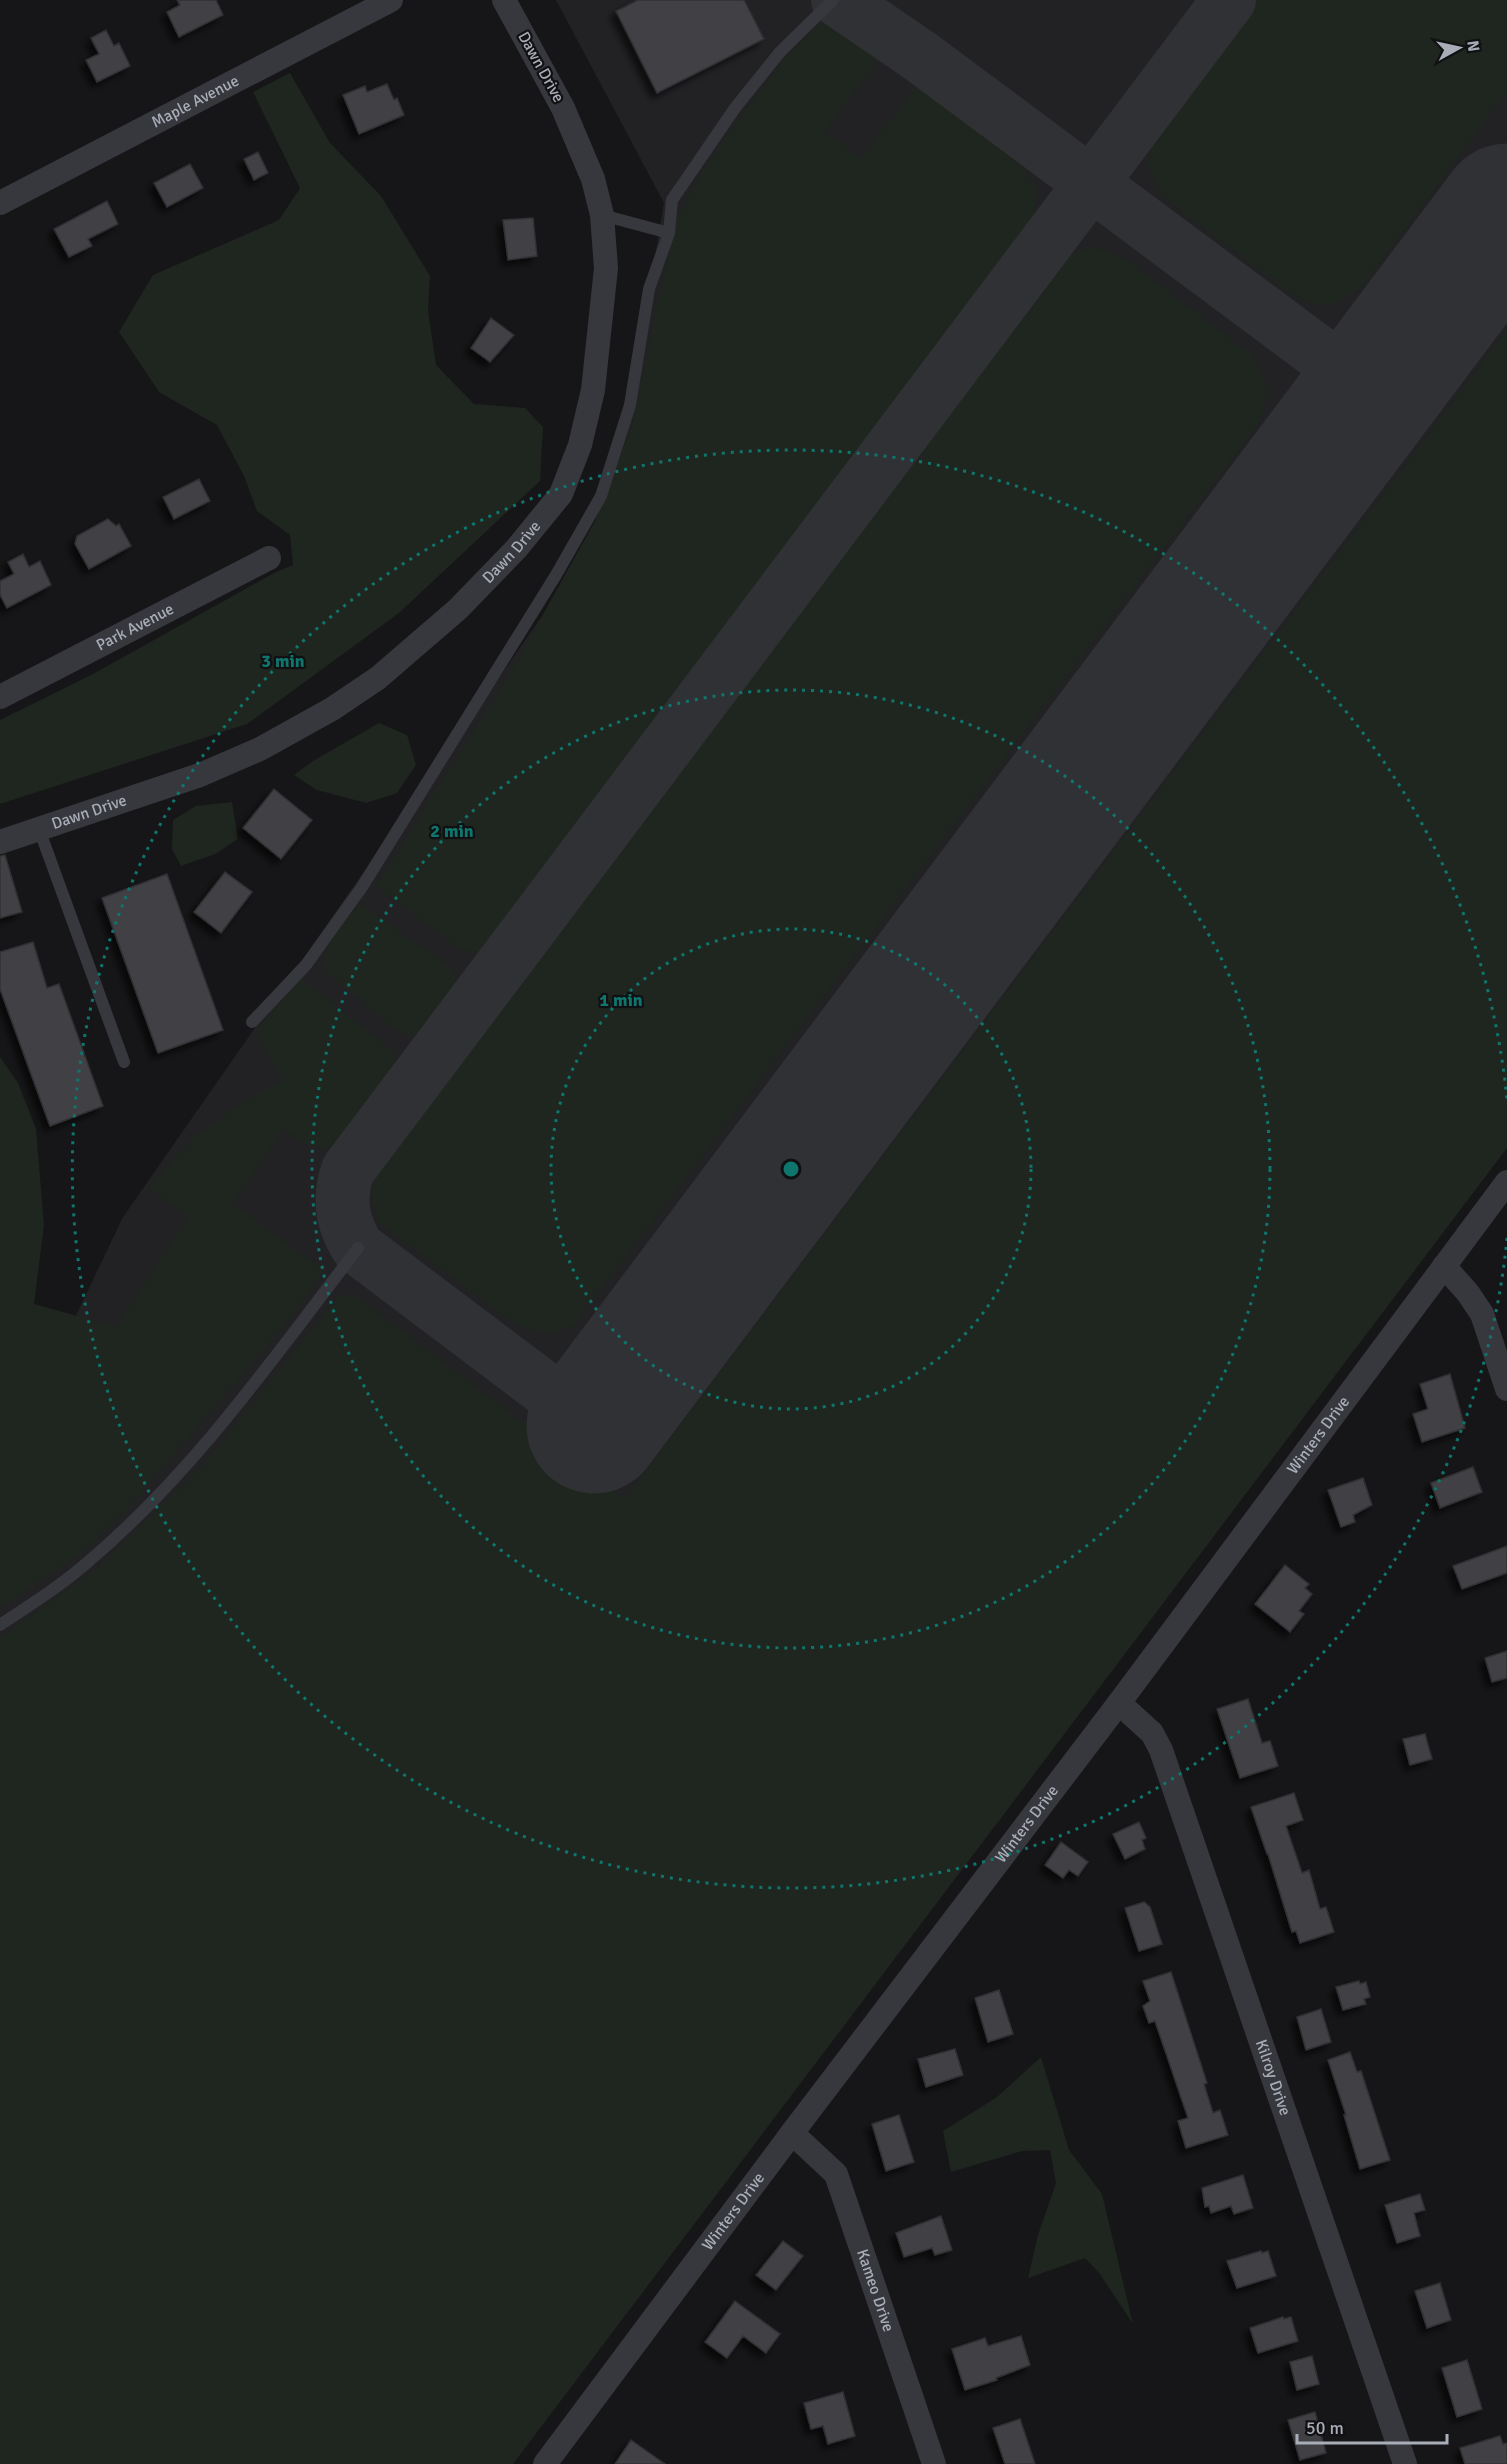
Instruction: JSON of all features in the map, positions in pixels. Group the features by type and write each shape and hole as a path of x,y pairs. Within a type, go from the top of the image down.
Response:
{"street":[{"name":"Maple Avenue","path":"0,203 391,0"},
{"name":"Dawn Drive","path":"0,842 200,776 260,749 332,709 400,660 458,609 517,548 561,494 580,445 593,390 601,334 606,268 603,215 593,179 563,108 504,0"},
{"name":"Park Avenue","path":"0,697 268,558"},
{"name":"Winters Drive","path":"545,2464 792,2133 1119,1703 1507,1182"},
{"path":"1444,1266 1468,1293 1482,1314 1507,1389"},
{"name":"Kilroy Drive","path":"1119,1703 1152,1733 1161,1750 1405,2464"},
{"name":"Kameo Drive","path":"792,2133 837,2174 934,2464"}],"lane":[{"path":"252,1022 306,964 362,886 550,585 601,496 630,405 649,289 669,233 672,200 735,108 780,52 833,0"},
{"path":"603,215 669,233"},
{"path":"39,829 124,1062"},
{"path":"0,1625 88,1562 165,1488 221,1425 358,1248"}],"shaded area":[{"path":"556,0 1507,0 1507,727 0,2464 0,1474 123,1217 611,517 664,203"},
{"path":"1256,0 1507,0 1507,92 1361,288 1329,307 1296,298 1162,196 1148,165 1154,133"},
{"path":"824,20 879,60 825,131 861,158 917,86 1021,165 1038,190 1033,226 492,946 473,953 455,945 376,886 511,672 595,521 632,425 676,221 703,169 782,61"},
{"path":"290,73 330,143 381,196 430,276 428,311 436,365 474,404 525,408 543,427 540,481 399,613 247,724 0,804 0,720 93,674 274,573 293,565 290,535 257,511 244,476 217,425 159,392 119,332 153,275 279,220 300,188 253,92"},
{"path":"1091,247 1123,257 1254,356 1268,391 1259,423 574,1325 549,1335 517,1326 378,1222 371,1194 377,1160 1061,259"},
{"path":"1507,330 1507,1148 513,2464 0,2464 0,1638 95,1570 201,1468 339,1296 354,1295 624,1499"},
{"path":"379,723 407,735 416,765 397,793 366,803 317,790 294,775 313,761"},
{"path":"232,802 238,839 215,854 181,866 172,849 173,820 196,806"},
{"path":"360,903 450,967 455,976 456,990 449,1007 436,1021 413,1037 400,1033 325,971 326,952 330,943 340,926"},
{"path":"301,978 391,1049 396,1059 394,1079 344,1144 327,1148 310,1146 283,1129 232,1204 321,1268 321,1276 280,1331 128,1508 84,1551 0,1608 0,1057 18,1083 36,1129 44,1225 34,1304 117,1327 188,1217 149,1187 194,1137 243,1102 282,1080 256,1031"},
{"path":"1041,2057 1069,2150 1102,2194 1133,2324 1100,2274 1085,2258 1028,2278 1038,2235 1056,2183 1050,2150 1022,2151 951,2172 943,2131 997,2097"}],"building":[{"path":"177,0 216,0 223,15 179,37 167,12 180,5"},
{"path":"638,0 744,0 764,39 657,93 616,11"},
{"path":"106,30 114,46 119,43 130,66 97,82 86,60 99,54 91,38"},
{"path":"387,84 394,100 397,98 404,115 359,134 343,95 365,86 367,92"},
{"path":"258,152 268,173 254,180 244,159"},
{"path":"190,164 203,188 167,207 154,183"},
{"path":"107,201 118,224 88,239 92,246 69,257 54,229"},
{"path":"533,218 537,256 508,260 503,220"},
{"path":"491,318 514,335 490,362 471,348"},
{"path":"199,479 210,501 174,519 163,497"},
{"path":"108,519 116,526 119,524 131,546 89,569 75,544 77,536"},
{"path":"23,554 29,567 40,561 51,585 7,608 0,595 0,581 14,574 8,562"},
{"path":"274,789 312,820 281,859 243,828"},
{"path":"5,855 22,912 0,918 0,856"},
{"path":"225,872 252,892 221,933 194,912"},
{"path":"167,874 223,1030 158,1053 102,898"},
{"path":"33,942 47,988 59,984 103,1106 50,1126 0,989 0,952"},
{"path":"1450,1374 1465,1428 1422,1442 1413,1414 1428,1409 1420,1384"},
{"path":"1473,1467 1482,1492 1440,1508 1431,1483"},
{"path":"1363,1478 1372,1505 1353,1515 1355,1522 1341,1527 1328,1490"},
{"path":"1507,1546 1507,1573 1462,1589 1453,1566"},
{"path":"1285,1565 1309,1584 1305,1588 1312,1594 1299,1611 1304,1614 1290,1632 1255,1604"},
{"path":"1507,1651 1507,1678 1492,1682 1485,1658"},
{"path":"1248,1699 1262,1743 1270,1741 1278,1766 1240,1778 1217,1709"},
{"path":"1425,1734 1432,1759 1410,1765 1403,1739"},
{"path":"1294,1793 1303,1820 1286,1826 1302,1873 1309,1870 1320,1909 1326,1907 1334,1932 1300,1943 1296,1931 1292,1932 1251,1807"},
{"path":"1139,1822 1146,1838 1142,1840 1145,1849 1125,1859 1113,1834"},
{"path":"1061,1842 1088,1862 1078,1876 1069,1870 1063,1878 1045,1865"},
{"path":"1144,1902 1150,1907 1162,1944 1139,1951 1125,1908"},
{"path":"1171,1972 1207,2083 1204,2084 1213,2113 1220,2110 1228,2135 1186,2148 1178,2121 1188,2118 1155,2021 1149,2023 1143,2006 1150,2001 1143,1981"},
{"path":"1359,1981 1360,1984 1366,1982 1370,1997 1364,1999 1366,2004 1343,2010 1336,1987"},
{"path":"999,1990 1013,2034 988,2042 975,1998"},
{"path":"1321,2009 1331,2042 1306,2050 1297,2017"},
{"path":"955,2049 963,2075 926,2087 918,2059"},
{"path":"1350,2052 1357,2072 1361,2071 1390,2160 1360,2169 1328,2060"},
{"path":"899,2115 914,2162 886,2171 872,2124"},
{"path":"1243,2175 1253,2208 1234,2214 1231,2206 1211,2213 1209,2206 1205,2207 1202,2188"},
{"path":"1420,2194 1425,2210 1414,2213 1420,2236 1397,2243 1385,2205"},
{"path":"941,2216 952,2250 935,2255 932,2248 904,2257 896,2233"},
{"path":"783,2241 803,2256 776,2290 756,2275"},
{"path":"1261,2251 1262,2253 1268,2251 1276,2276 1237,2288 1227,2261"},
{"path":"1440,2283 1451,2320 1427,2328 1415,2291"},
{"path":"735,2301 780,2334 766,2353 743,2336 727,2358 705,2342"},
{"path":"1283,2317 1284,2319 1291,2317 1298,2341 1258,2353 1250,2328"},
{"path":"1021,2336 1030,2365 996,2378 997,2380 965,2390 952,2349 985,2338 988,2346"},
{"path":"1312,2356 1319,2384 1297,2390 1290,2362"},
{"path":"1467,2360 1482,2409 1457,2417 1442,2368"},
{"path":"843,2392 855,2436 828,2444 823,2426 811,2429 804,2403"},
{"path":"1315,2412 1326,2453 1300,2460 1288,2420"},
{"path":"1020,2419 1035,2464 1005,2464 993,2428"},
{"path":"1500,2436 1503,2444 1507,2443 1507,2464 1465,2464 1460,2448"},
{"path":"631,2440 665,2464 615,2464"}],"taxiway":[{"path":"838,0 920,56 1319,353 1331,374 1336,397 1336,420 1332,443"},
{"path":"594,1426 358,1248 348,1229 343,1210 343,1190 348,1170 1229,0"},
{"path":"1319,353 1343,357 1356,355 1381,348 1416,332"}],"runway":[{"path":"594,1426 1507,211"}]}
